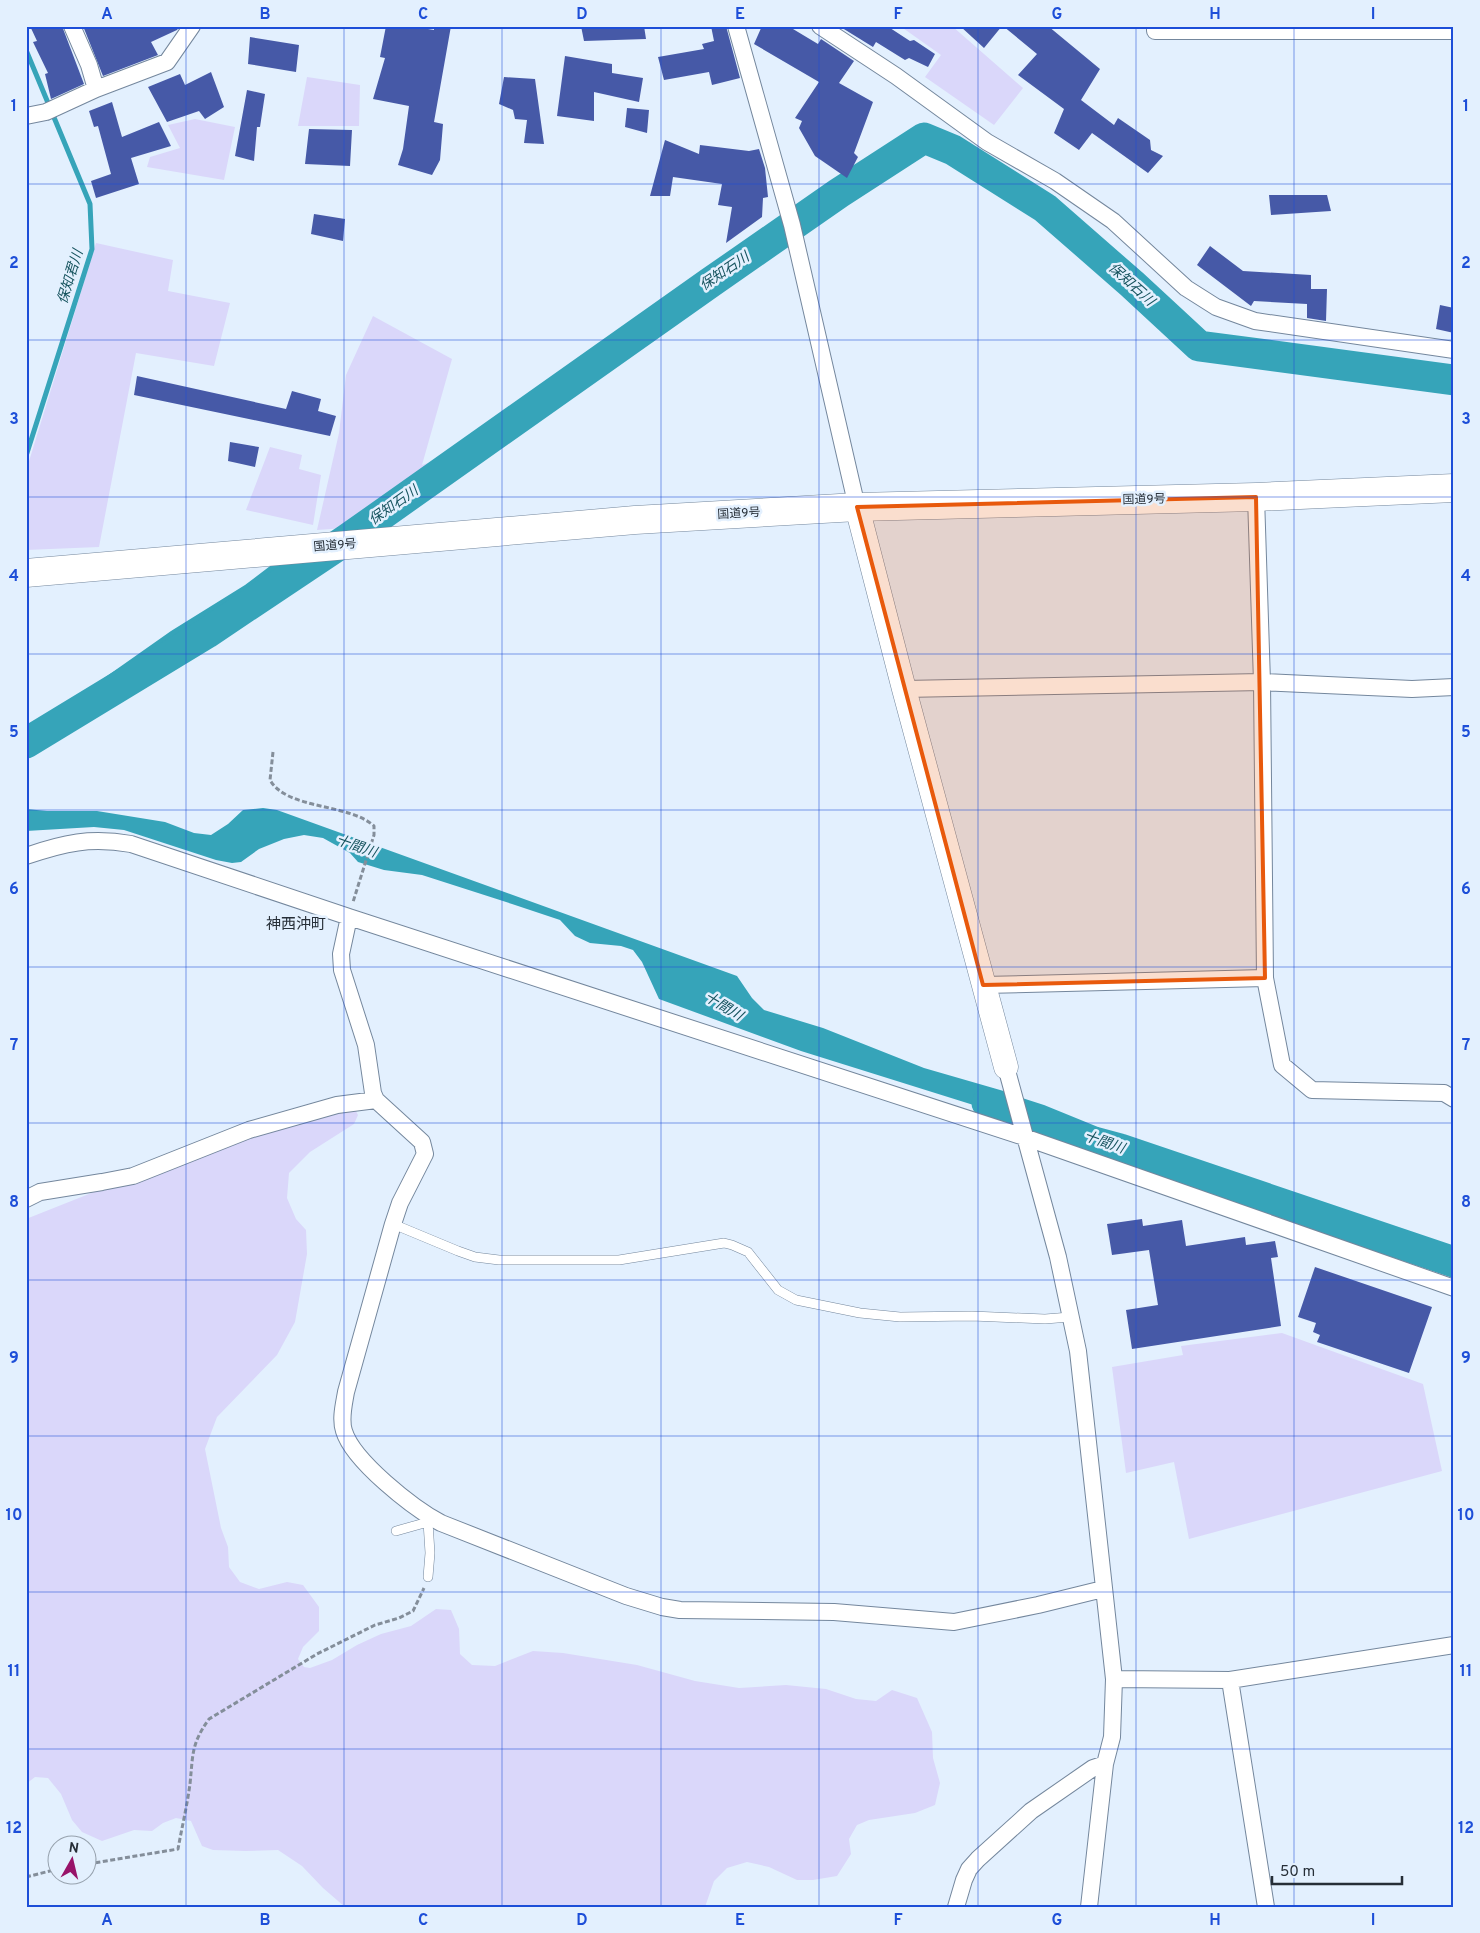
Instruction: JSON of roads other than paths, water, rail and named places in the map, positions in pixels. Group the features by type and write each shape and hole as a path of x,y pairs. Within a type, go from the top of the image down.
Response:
{"highway":[{"name":"国道9号","path":"26,573 636,520 857,507 1256,497 1454,488"}],"street":[{"path":"72,26 89,65 96,89"},
{"path":"26,116 46,112 96,89 167,62 192,26"},
{"path":"736,26 792,224 857,507 983,985 1058,1257 1082,1369 1103,1589 1114,1679 1112,1737 1105,1764 1089,1907"},
{"path":"820,26 896,76 987,142 1055,181 1113,221 1186,288 1216,307 1255,321 1454,350"},
{"path":"1155,26 1155,31 1454,31"},
{"path":"1256,497 1262,682 1265,978 1282,1065 1312,1090 1444,1093 1454,1099"},
{"path":"904,689 1262,682 1412,690 1454,687"},
{"path":"26,856 65,844 100,841 131,844 351,911 1023,1132 1454,1288"},
{"path":"351,911 342,948 342,970 366,1045 373,1093 376,1100 422,1142 425,1150 424,1159 400,1203 392,1224 355,1365 346,1392 342,1419 347,1440 356,1454 376,1474 429,1520 626,1596 662,1607 680,1610 834,1612 954,1622 1038,1605 1103,1589"},
{"path":"983,985 1265,978"},
{"path":"26,1198 40,1192 133,1176 249,1130 337,1105 376,1100"},
{"path":"1114,1679 1230,1680 1454,1645"},
{"path":"1230,1680 1266,1907"},
{"path":"956,1907 969,1869 978,1859 1030,1811 1093,1768 1105,1764"}],"lane":[{"path":"392,1224 475,1257 499,1260 619,1260 724,1243 748,1252 778,1290 796,1300 860,1313 900,1317 972,1316 1045,1319 1070,1317"},
{"path":"396,1531 429,1520 430,1553 428,1577"}],"water":[{"path":"304,560 26,748 26,733 171,631 245,585 274,563"},
{"path":"263,808 277,810 737,976 752,998 764,1010 823,1028 924,1068 1007,1092 1015,1118 801,1051 659,999 642,962 633,950 621,946 590,943 575,936 560,920 422,875 384,870 358,862 350,853 323,838 304,835 284,839 259,849 241,862 232,863 216,860 124,830 94,827 26,831 26,809 97,811 165,822 194,833 211,835 228,824 243,810"}],"waterway":[{"name":"保知君川","path":"26,50 90,204 92,249 26,456"},
{"name":"保知石川","path":"26,743 207,633 346,540 711,282 839,193 924,138 953,150 1045,208 1199,346 1454,380"},
{"name":"十間川","path":"987,1103 1040,1120 1094,1142 1120,1149 1454,1262"}],"district":[{"name":"神西沖町","path":"296,925"}]}
